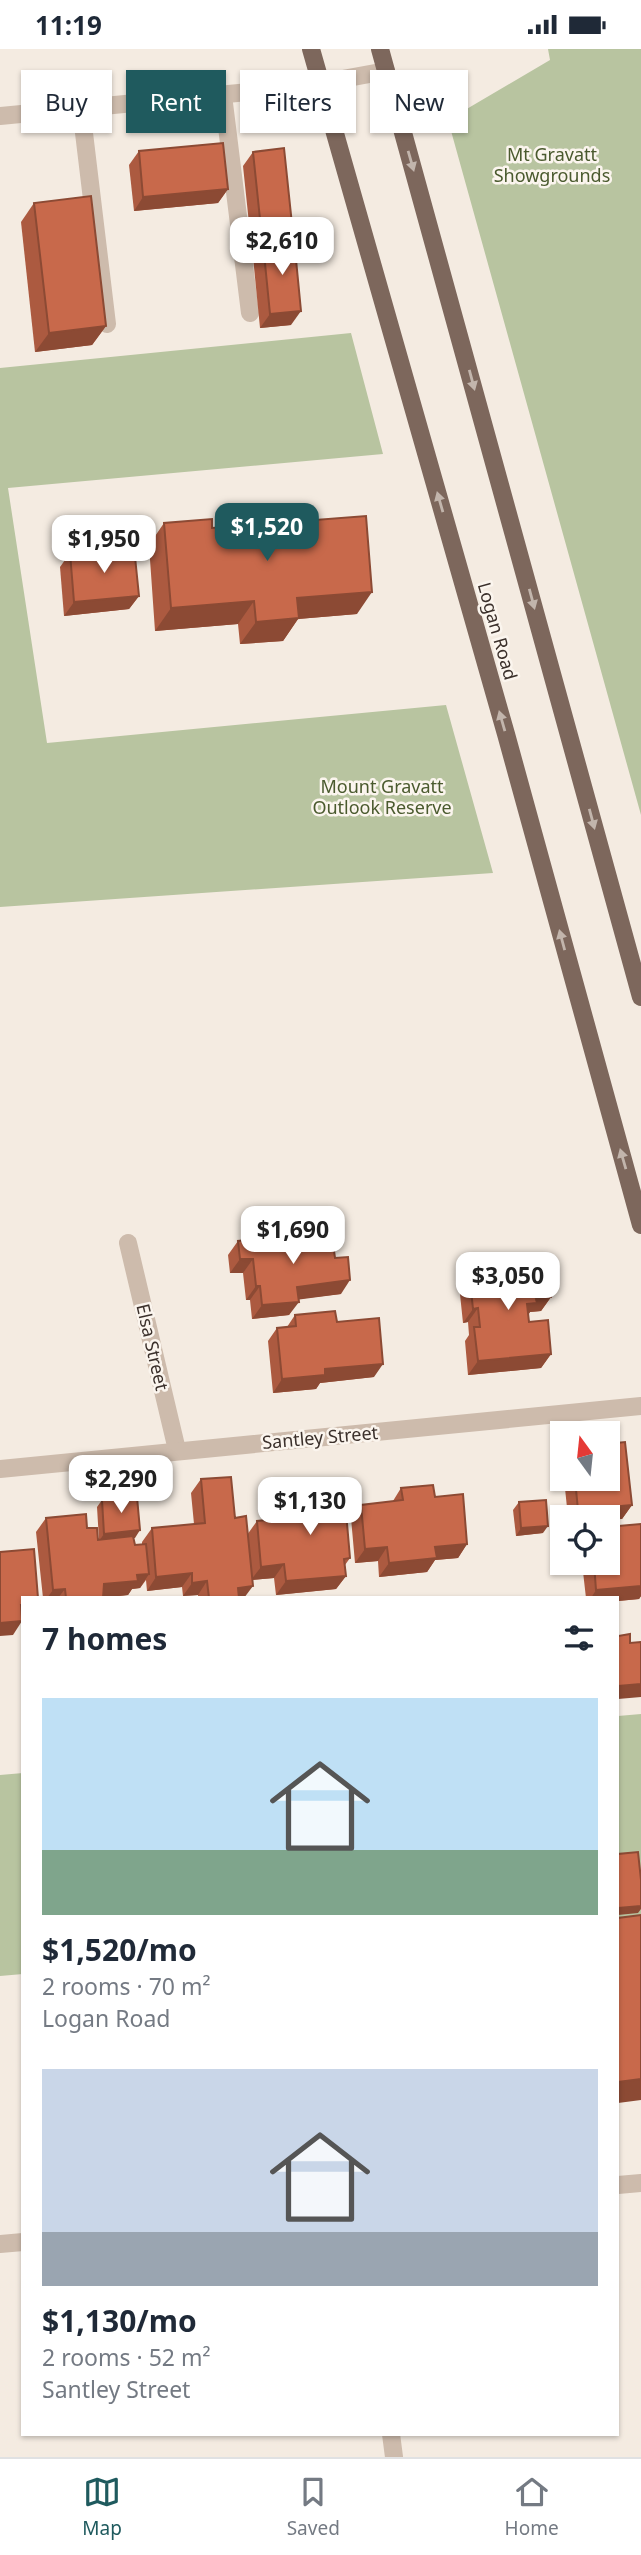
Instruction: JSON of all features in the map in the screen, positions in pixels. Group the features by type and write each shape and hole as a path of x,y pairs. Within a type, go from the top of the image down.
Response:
{"main road":[{"name":"Logan Road","path":"311,49 316,70"},
{"path":"380,49 386,70"},
{"name":"Logan Road","path":"334,133 502,720 641,1225"},
{"path":"403,133 641,997"}],"street":[{"path":"0,116 21,114"},
{"path":"226,119 250,313"},
{"path":"85,133 107,324"},
{"name":"Elsa Street","path":"128,1243 177,1450"},
{"name":"Santley Street","path":"0,1469 641,1406"},
{"path":"619,2185 641,2183"},
{"path":"0,2244 21,2242"},
{"path":"391,2436 394,2457"}],"green space":[{"name":"Mt Gravatt Showgrounds","path":"548,49 641,49 641,815 452,133 468,133 468,108 550,60"},
{"name":"Mount Gravatt Outlook Reserve","path":"351,333 383,454 8,488 47,743 446,705 493,873 0,907 0,368"},
{"path":"641,1714 641,1916 619,1918 619,1716"},
{"path":"21,1773 21,1974 0,1976 0,1775"}],"building":[{"path":"223,143 228,189 143,197 139,151"},
{"path":"284,148 293,234 262,238 253,152"},
{"path":"91,196 106,326 49,333 34,203"},
{"path":"294,239 301,311 270,314 263,243"},
{"path":"366,516 372,592 297,598 299,618 256,622 254,601 171,608 164,523 212,519 212,528"},
{"path":"134,547 139,596 74,602 70,553"},
{"path":"287,1236 288,1240 332,1236 335,1258 348,1257 350,1280 297,1287 299,1302 262,1305 260,1286 256,1286 253,1259 240,1259 238,1241"},
{"path":"495,1258 497,1274 533,1270 534,1273 548,1272 551,1297 536,1299 537,1303 527,1304 529,1322 548,1320 551,1354 478,1361 474,1327 480,1327 478,1308 473,1309 468,1261"},
{"path":"335,1311 337,1322 379,1318 383,1364 325,1369 325,1375 282,1379 277,1328 296,1326 295,1315"},
{"path":"625,1442 632,1505 578,1505 576,1491 620,1491 620,1443"},
{"path":"231,1477 235,1518 246,1516 253,1586 238,1588 239,1596 209,1596 207,1581 192,1583 192,1573 156,1577 152,1528 205,1523 201,1479"},
{"path":"348,1483 351,1512 346,1512 350,1558 344,1559 346,1576 286,1581 284,1564 261,1567 257,1521 300,1517 298,1500 319,1498 318,1486"},
{"path":"433,1485 435,1497 463,1494 467,1544 435,1547 437,1558 389,1563 387,1547 365,1549 361,1505 403,1500 401,1488"},
{"path":"137,1497 140,1530 104,1534 102,1500"},
{"path":"546,1500 548,1526 521,1528 519,1502"},
{"path":"86,1514 87,1528 97,1528 98,1540 133,1536 135,1545 146,1544 149,1574 137,1575 138,1581 104,1584 103,1596 66,1596 65,1589 53,1590 46,1518"},
{"path":"641,1524 641,1586 596,1590 595,1575 620,1575 620,1526"},
{"path":"34,1549 38,1596 21,1596 21,1621 0,1623 0,1552"},
{"path":"630,1634 630,1643 641,1642 641,1684 619,1686 619,1636"},
{"path":"638,1852 641,1906 619,1908 619,1854"},
{"path":"641,1915 641,2079 619,2082 619,1918"}]}
